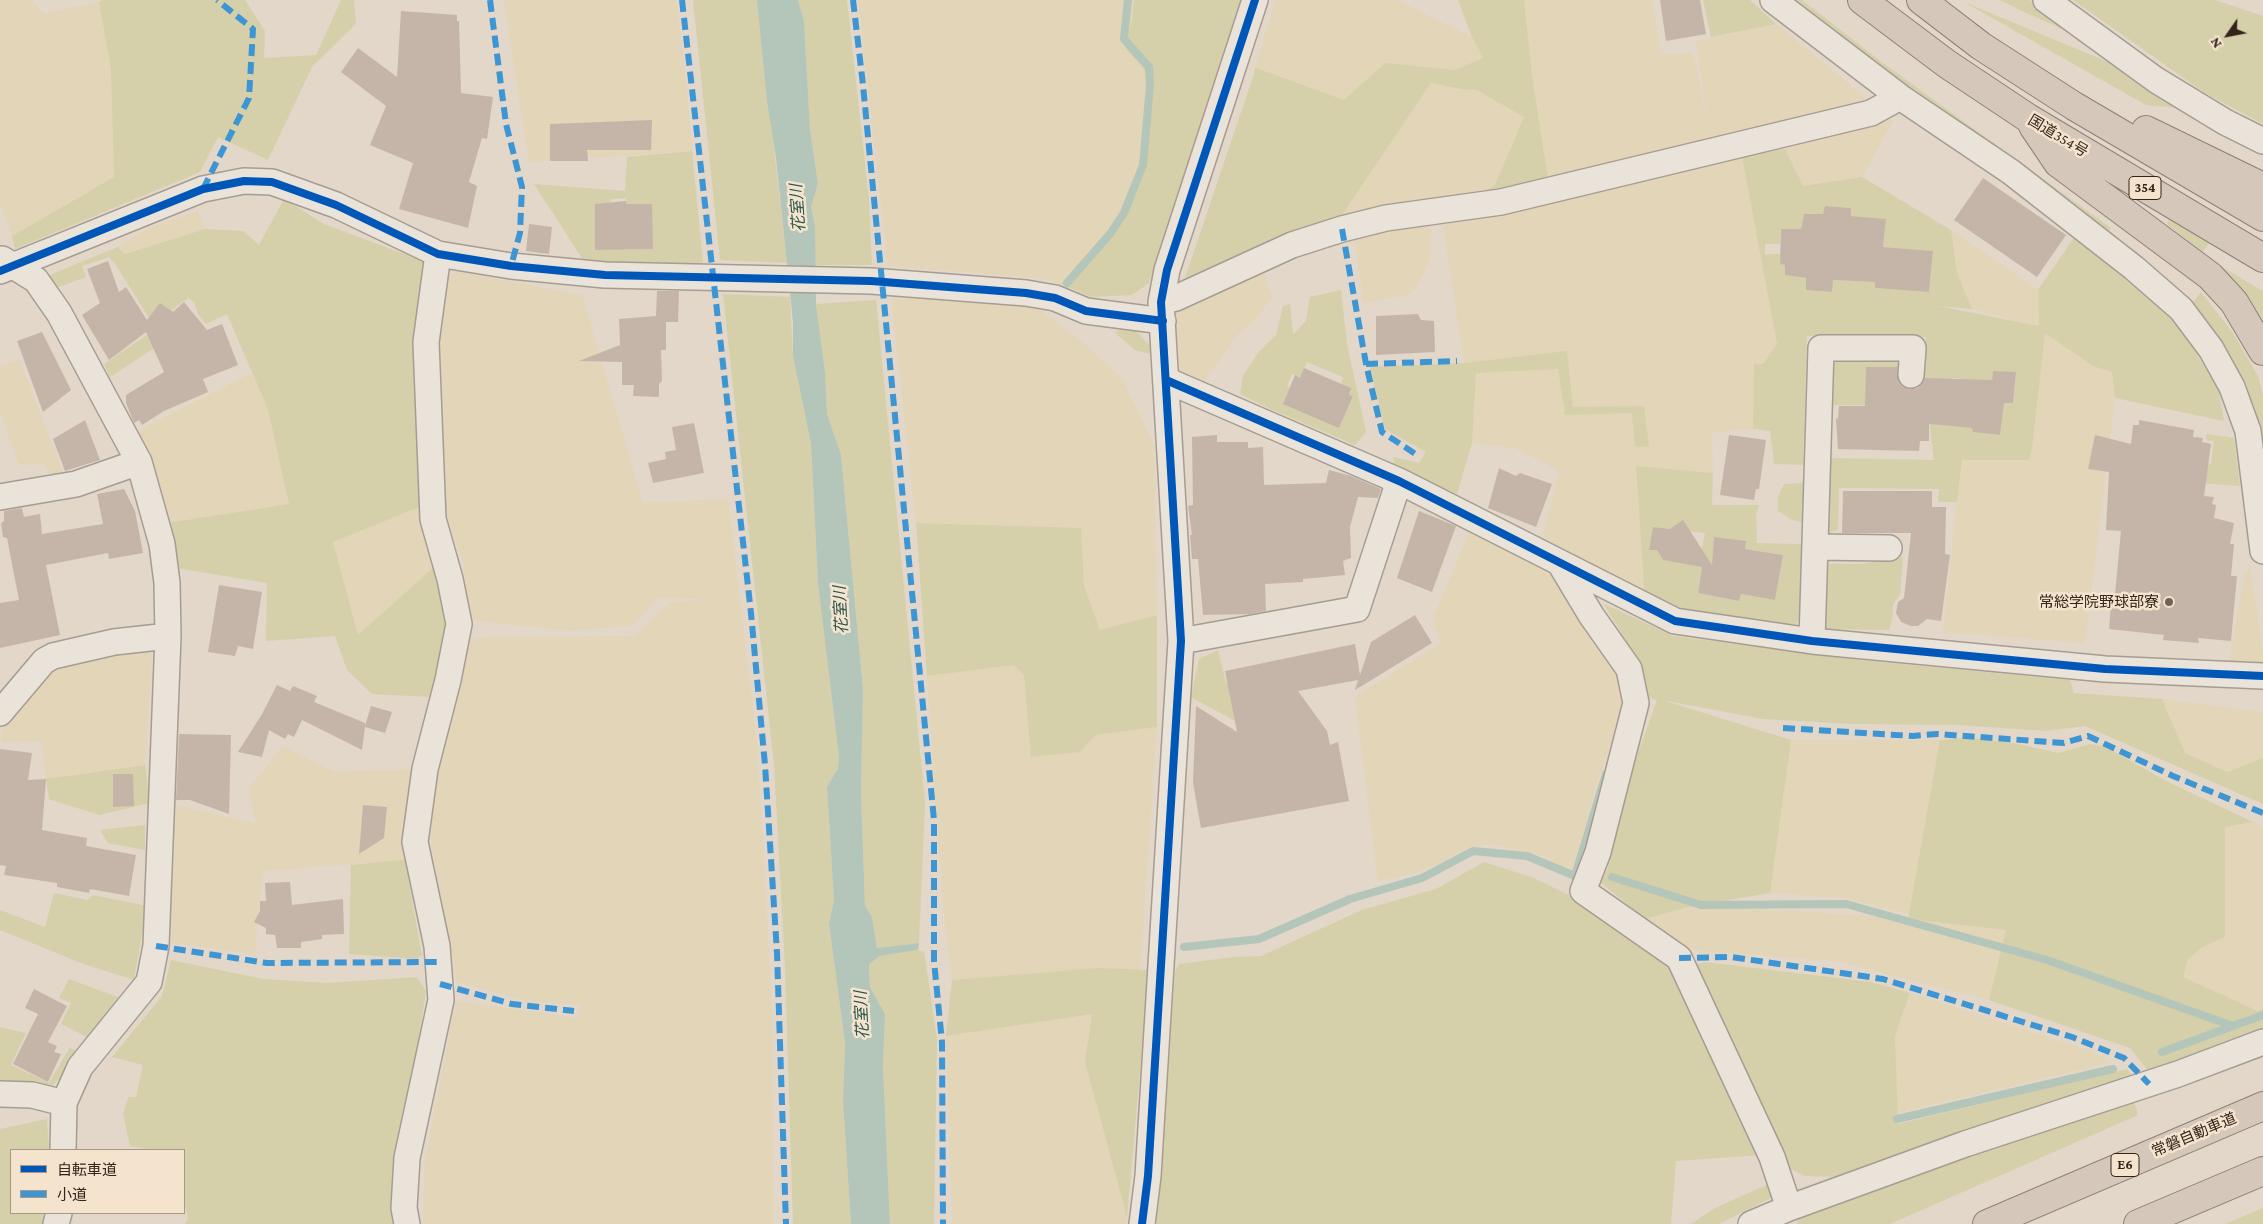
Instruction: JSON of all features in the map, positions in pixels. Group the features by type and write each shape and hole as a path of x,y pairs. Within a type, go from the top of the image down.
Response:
{"highway":[{"name":"国道354号","path":"1862,0 1947,64 2028,118 2263,258"},
{"name":"354","path":"1921,0 1980,46 2074,106 2263,217"},
{"path":"2074,106 2126,120 2263,187"},
{"path":"2028,118 2058,163 2210,276 2234,302 2263,351"},
{"name":"常磐自動車道","path":"1987,1224 2263,1106"},
{"path":"2138,1224 2263,1172"}],"street":[{"path":"1142,1224 1148,1176 1181,641 1162,312 1167,270 1255,0"},
{"path":"1773,0 1900,97 2011,172 2134,268 2181,309 2211,349 2232,387 2248,431 2263,551"},
{"path":"2046,0 2156,80 2225,122 2263,140"},
{"path":"4,264 203,189 244,181 272,182 336,205 438,254 574,273 871,281 1026,293 1055,298 1086,311 1162,312 1176,298 1292,245 1342,229 1386,218 1501,202 1871,113 1900,97"},
{"path":"408,1224 404,1208 407,1158 441,1000 437,946 415,842 425,769 448,680 459,624 450,579 432,518 426,342 438,254"},
{"path":"4,264 36,280 59,313 139,462 162,544 167,583 168,636 156,946 149,982 80,1067 64,1103 63,1149"},
{"path":"1812,641 1821,348 1913,348 1911,375"},
{"path":"1166,380 1399,480 1561,565 1675,621 1812,641 2104,669 2263,676"},
{"path":"0,497 76,484 139,462"},
{"path":"1181,641 1357,609 1399,480"},
{"path":"1815,547 1889,548"},
{"path":"1561,565 1591,615 1629,669 1636,703 1598,852 1583,891 1679,958 1772,1157 1771,1218 1965,1144 2178,1074 2263,1042"},
{"path":"0,712 44,661 53,656 114,642 168,636"},
{"path":"0,1094 32,1095 64,1103"}],"shaded area":[{"path":"0,0 32,0 44,14 99,2 111,69 114,177 12,236 0,203"},
{"path":"103,0 245,0 265,31 264,58 316,55 341,0 354,0 356,24 312,67 268,160 218,137 200,172 15,249 12,236 114,177 111,69 99,2"},
{"path":"504,0 676,0 686,78 692,151 529,162"},
{"path":"693,0 757,0 787,263 720,260"},
{"path":"798,0 847,0 869,200 872,265 815,265 815,226 811,207 818,184 810,129 804,22"},
{"path":"858,0 1134,0 1132,20 1125,48 1153,78 1146,166 1116,226 1061,284 1038,278 888,266"},
{"path":"1134,0 1242,0 1149,283 1132,295 1091,297 1061,284 1116,226 1146,166 1153,79 1125,48 1132,20"},
{"path":"1276,0 1396,0 1472,37 1484,59 1455,70 1385,63 1344,100 1254,71"},
{"path":"1458,0 1524,0 1532,75 1548,179 1477,196 1495,185 1524,117 1477,90 1431,83 1340,218 1185,278 1256,68 1344,100 1385,63 1455,70 1483,58 1472,37"},
{"path":"1524,0 1652,0 1661,55 1693,53 1709,128 1696,41 1776,24 1867,99 1845,109 1548,179 1532,75"},
{"path":"1703,0 1750,0 1776,24 1711,37"},
{"path":"1790,0 1802,0 1883,63 2111,228 2108,233 2074,203 1880,67"},
{"path":"2000,0 2030,0 2082,38 2022,11"},
{"path":"2073,0 2215,0 2263,16 2263,124 2205,93"},
{"path":"1964,2 2108,62 2179,108 2146,105"},
{"path":"1431,83 1477,90 1524,116 1495,185 1477,196 1340,218"},
{"path":"1894,119 1862,177 1803,186 1785,149"},
{"path":"1785,149 1803,186 1862,177 1951,230 1957,273 1972,309 1938,306 2039,326 2038,290 2075,236 2145,288 2190,343 2219,391 2224,421 2115,398 2112,372 2093,366 2045,333 2029,460 1962,460 1957,502 1938,502 1939,489 1839,488 1838,530 1828,533 1829,458 1934,460 1924,380 1926,337 1807,336 1803,465 1774,464 1770,431 1753,429 1754,364 1763,364 1777,344 1742,157","holes":["1825,206 1851,208 1851,216 1886,220 1883,247 1933,251 1929,292 1875,288 1875,282 1833,280 1831,292 1806,290 1806,278 1786,275 1785,265 1780,264 1780,254 1765,254 1765,244 1780,244 1781,229 1801,229 1804,214 1823,214","1993,371 2016,373 2013,403 1998,403 2002,418 2000,435 1973,432 1972,428 1936,425 1951,378 1966,379 1967,387 1991,389"]},
{"path":"692,151 703,263 585,263 534,184 625,191 627,157","holes":["626,198 626,204 652,204 652,249 595,250 611,199"]},
{"path":"1742,157 1777,344 1763,364 1754,365 1753,429 1712,432 1713,473 1636,466 1645,600 1541,545 1559,471 1515,448 1472,443 1476,373 1558,368 1565,414 1633,413 1635,446 1644,406 1573,407 1567,352 1464,363 1443,224 1504,214"},
{"path":"284,199 324,224 428,263 413,336 422,506 333,542 358,635 435,566 446,627 431,697 372,694 347,670 335,636 266,641 267,583 177,568 167,523 289,504 268,409 227,314 206,324 198,314 194,302 188,298 172,310 176,317 164,342 110,377 104,364 156,329 109,257 82,266 86,277 56,288 47,276 118,247 125,254 205,229 243,231 259,245"},
{"path":"198,211 205,229 125,254 118,247 149,228"},
{"path":"2169,219 2209,243 2203,252 2167,224"},
{"path":"1431,225 1429,263 1418,285 1410,294 1364,303 1354,237"},
{"path":"1951,230 2038,290 2039,326 1972,309 1957,273"},
{"path":"2217,264 2263,291 2263,330 2215,266"},
{"path":"458,272 582,295 643,503 728,499 757,742 772,1011 773,1224 423,1224 425,1160 456,1001 577,1018 581,1005 529,1002 457,982 430,833 436,780 470,640 483,637 636,636 669,603 708,599 658,598 633,625 572,631 468,620 464,565 445,510 436,353 449,275"},
{"path":"1263,273 1272,296 1257,318 1237,335 1203,383 1188,379 1178,369 1176,313 1179,302"},
{"path":"1341,290 1347,344 1366,432 1355,445 1240,394 1243,376 1258,353 1276,335 1283,306 1290,304 1293,335 1306,321 1310,297","holes":["1307,362 1343,377 1341,384 1351,388 1349,395 1353,396 1339,428 1287,386 1292,374 1300,378"]},
{"path":"2201,292 2233,333 2258,376 2263,396 2263,458 2246,383 2220,343 2191,305"},
{"path":"723,294 790,297 793,356 811,444 818,584 839,757 838,768 827,787 834,900 829,924 845,1043 843,1103 851,1224 793,1224 785,966 774,765"},
{"path":"891,296 1035,307 1080,340 1122,378 1154,445 1157,615 1100,630 1084,586 1080,528 916,523"},
{"path":"876,300 925,803 919,943 877,948 872,917 865,907 861,793 863,689 841,455 827,414 825,372 816,304"},
{"path":"1121,329 1136,331 1153,349 1149,354 1135,350 1115,333"},
{"path":"2045,332 2093,366 2112,372 2115,398 2085,643 1943,632 1961,460 2029,460"},
{"path":"1567,351 1573,407 1644,406 1649,447 1635,446 1632,413 1565,415 1558,369 1476,373 1472,443 1457,494 1392,466 1394,457 1419,463 1426,452 1385,429 1370,367 1464,363"},
{"path":"1903,357 1901,406 1831,405 1830,360"},
{"path":"19,359 65,477 53,479 44,464 19,465 0,411 0,367"},
{"path":"252,373 268,409 289,504 167,523 136,432"},
{"path":"2207,434 2234,438 2240,486 2200,483 2201,464 2211,464 2214,441 2206,440"},
{"path":"1636,466 1713,473 1712,505 1759,505 1756,514 1757,543 1801,544 1803,614 1797,623 1787,628 1703,616 1645,600","holes":["1653,527 1705,533 1698,566 1663,560 1657,550 1649,549","1722,538 1745,541 1745,549 1783,555 1775,600 1741,594 1739,601 1698,593 1700,577 1714,579"]},
{"path":"1803,483 1803,523 1790,519 1778,511 1778,497 1784,484"},
{"path":"422,506 435,566 358,635 333,542"},
{"path":"916,523 1081,528 1084,586 1100,630 1157,615 1157,727 1096,735 1080,752 1031,757 1024,675 1014,665 927,676"},
{"path":"1471,528 1554,575 1618,677 1623,702 1618,722 1594,793 1576,868 1569,871 1544,856 1492,844 1470,847 1440,863 1412,874 1378,881 1355,697 1441,643 1433,619"},
{"path":"1903,557 1900,594 1893,605 1889,630 1824,629 1827,564 1862,564"},
{"path":"2250,567 2263,652 2263,667 2233,667 2230,658 2245,572"},
{"path":"1604,604 1674,636 1869,661 2070,680 2074,693 2162,699 2185,753 2227,772 2263,758 2263,804 2085,726 2046,731 1958,725 1853,724 1763,719 1662,700 1791,740 1770,893 1688,907 1645,919 1600,882 1608,868 1628,781 1657,700 1647,697 1635,656"},
{"path":"145,648 152,654 145,765 46,779 41,741 1,742 2,724 56,667"},
{"path":"1218,650 1226,683 1237,682 1237,722 1191,697 1199,659"},
{"path":"1014,665 1024,675 1031,757 1080,752 1096,735 1157,727 1140,970 1097,968 952,980 943,906 927,676"},
{"path":"2162,699 2263,712 2263,758 2227,772 2185,753"},
{"path":"1969,738 2013,743 2058,753 2090,744 2106,747 2166,781 2253,822 2225,827 2225,937 2202,947 2188,959 2183,977 2258,1011 2263,1009 2263,1032 2149,1072 2130,1048 1989,1000 2006,930 1908,919 1940,740"},
{"path":"1791,740 1940,740 1909,914 1843,898 1770,893"},
{"path":"283,746 335,772 412,769 405,818 408,859 265,871 262,877 255,955 171,942 172,804 256,824 249,788"},
{"path":"145,765 150,803 99,815 49,799 46,779"},
{"path":"2253,822 2263,827 2263,1009 2258,1011 2183,977 2188,959 2201,947 2225,937 2225,827"},
{"path":"145,825 145,850 108,843 100,830"},
{"path":"408,859 408,878 422,956 416,959 349,954 351,865"},
{"path":"1484,862 1534,878 1599,910 1670,962 1762,1155 1676,1161 1671,1224 1154,1224 1160,1175 1175,972 1179,964 1234,957 1261,956 1362,910 1436,889"},
{"path":"54,893 87,900 93,895 147,906 134,980 81,963 0,930 0,910 45,927"},
{"path":"1688,907 1797,911 1908,919 2006,930 1989,1000 1837,961 1688,950 1645,919"},
{"path":"918,950 924,952 937,1039 934,1224 890,1224 883,1066 885,1014 870,987 869,963 880,956"},
{"path":"171,960 263,979 328,983 417,977 426,991 417,1049 399,1130 394,1180 397,1224 185,1224 188,1219 185,1205 185,1149 147,1149 130,1146 123,1114 128,1097 136,1097 143,1065 112,1057 162,996"},
{"path":"1705,962 1871,982 1910,993 1895,1036 1898,1124 2127,1069 2133,1078 1842,1177 1805,1176 1781,1164 1690,966"},
{"path":"1097,968 1149,970 1127,1217 1085,1062 1092,1014 946,1036 952,980"},
{"path":"69,979 120,998 89,1038 61,1024 71,1003 59,998"},
{"path":"1910,993 2085,1049 2112,1062 1897,1113 1895,1036"},
{"path":"1092,1013 1085,1062 1127,1217 1127,1224 952,1224 946,1036"},
{"path":"0,1027 26,1033 11,1065 49,1083 70,1047 79,1054 53,1086 0,1084"},
{"path":"2134,1100 2138,1115 1890,1224 1797,1224 1798,1219 1871,1188"},
{"path":"47,1119 49,1149 10,1149 10,1214 44,1214 42,1224 0,1224 0,1129"},
{"path":"1773,1182 1777,1195 1719,1224 1691,1224 1715,1208"},
{"path":"2263,1208 2263,1224 2225,1224"}],"water":[{"name":"花室川","path":"757,0 798,0 804,22 810,129 818,184 811,207 815,226 816,304 825,372 827,414 841,455 863,689 861,793 865,906 872,917 877,948 919,943 918,950 880,956 869,964 870,987 885,1014 883,1066 890,1224 851,1224 843,1103 845,1043 829,924 834,900 827,787 838,768 839,757 818,584 811,444 793,356 793,322"}],"building":[{"path":"1660,0 1700,0 1706,34 1666,41"},
{"path":"401,11 457,15 457,21 459,21 461,93 493,97 487,139 482,138 469,182 477,186 468,228 399,209 413,163 370,145 386,106 341,72 358,48 397,77"},
{"path":"652,120 651,150 587,150 588,161 550,161 550,124"},
{"path":"1983,178 2066,235 2037,277 1954,220"},
{"path":"626,201 626,204 652,204 653,249 595,250 595,204"},
{"path":"1825,206 1851,208 1851,216 1886,219 1883,247 1933,251 1929,292 1875,288 1875,282 1833,280 1832,292 1806,290 1806,278 1785,275 1785,265 1780,264 1781,229 1801,229 1804,214 1823,214"},
{"path":"529,224 552,227 549,254 526,251"},
{"path":"108,261 119,292 126,287 147,320 160,303 173,312 184,302 207,330 222,324 238,365 203,379 208,392 164,411 142,425 139,420 134,423 126,403 126,395 164,372 146,332 109,360 82,315 100,303 87,269"},
{"path":"657,291 679,291 678,322 666,322 666,350 661,350 662,381 659,384 659,397 633,396 634,385 622,385 622,362 579,361 620,345 619,319 656,316"},
{"path":"1418,314 1421,320 1434,321 1435,352 1376,355 1376,316"},
{"path":"42,332 71,390 43,412 17,341"},
{"path":"1866,367 1897,367 1898,382 1903,387 1910,389 1918,388 1925,378 1992,380 1993,371 2016,372 2013,403 2004,403 2000,435 1973,432 1972,428 1929,424 1929,441 1920,441 1919,451 1838,449 1836,419 1838,418 1839,406 1865,406"},
{"path":"1304,368 1351,388 1349,395 1353,396 1339,428 1283,404 1295,375 1300,378"},
{"path":"85,420 100,460 65,471 53,439"},
{"path":"2139,420 2194,430 2193,437 2203,438 2202,442 2211,444 2204,496 2214,497 2212,504 2216,505 2214,518 2234,523 2230,544 2234,544 2231,576 2237,576 2231,641 2198,638 2199,643 2163,640 2164,635 2109,629 2112,593 2115,594 2121,531 2106,530 2109,472 2088,469 2095,435 2131,444 2133,425 2139,425"},
{"path":"694,423 704,473 653,483 648,463 666,459 665,452 676,450 672,427"},
{"path":"1217,435 1217,442 1248,442 1248,448 1263,447 1264,485 1326,483 1329,470 1351,476 1381,489 1378,498 1358,497 1350,527 1351,558 1343,561 1345,575 1303,579 1303,582 1265,584 1266,611 1250,614 1203,615 1198,559 1192,559 1190,535 1192,535 1188,506 1193,505 1192,437"},
{"path":"1729,435 1766,440 1759,489 1756,489 1754,500 1720,495"},
{"path":"1499,468 1516,476 1520,473 1552,484 1536,527 1488,508"},
{"path":"124,489 135,511 143,553 109,559 108,553 46,565 60,635 0,648 0,603 19,600 7,538 3,537 1,523 4,521 4,511 22,508 24,517 40,514 42,534 103,524 97,494"},
{"path":"1843,491 1932,491 1932,507 1946,507 1945,554 1950,555 1941,621 1927,619 1918,626 1911,626 1901,622 1896,613 1898,602 1904,598 1911,533 1842,533"},
{"path":"1419,511 1456,526 1432,592 1397,578"},
{"path":"1683,520 1712,565 1714,537 1746,541 1745,549 1783,555 1775,600 1741,594 1739,601 1698,593 1702,567 1663,560 1657,550 1649,550 1653,527 1670,529"},
{"path":"219,585 262,592 253,649 238,646 235,656 208,652"},
{"path":"1415,615 1432,643 1355,690 1358,680 1298,691 1327,731 1330,745 1338,742 1349,801 1201,828 1193,783 1196,706 1237,732 1225,671 1355,644 1360,675 1371,642"},
{"path":"277,685 290,691 293,686 317,696 314,702 365,723 365,726 371,706 392,712 385,733 365,727 362,750 302,720 294,737 288,734 285,739 269,730 262,757 238,752 262,714"},
{"path":"179,734 231,735 229,814 190,800 176,800"},
{"path":"0,749 32,753 28,780 46,779 42,830 87,838 86,846 136,855 129,896 90,889 89,893 57,887 57,883 4,875 6,866 0,865"},
{"path":"113,774 133,774 134,806 113,807"},
{"path":"363,805 387,807 384,838 359,854"},
{"path":"290,882 292,905 343,899 344,934 322,935 322,939 301,942 301,948 277,948 275,935 266,934 266,928 254,922 260,911 260,901 266,901 265,883"},
{"path":"34,989 67,1006 48,1042 57,1046 54,1052 61,1054 48,1082 13,1064 38,1014 25,1008"}],"waterway":[{"path":"1067,283 1110,234 1124,213 1143,165 1150,85 1149,67 1124,39 1128,0"},
{"path":"1184,947 1259,939 1350,899 1422,878 1473,851 1527,856 1575,876 1606,774"},
{"path":"1612,877 1701,905 1846,904 2047,960 2233,1026"},
{"path":"2162,1052 2263,1015"},
{"path":"1897,1119 2113,1069"}],"marked path":[{"path":"203,189 249,98 253,29 217,0"},
{"path":"490,0 506,124 522,187 520,233 511,266"},
{"path":"682,0 751,613 765,765 777,953 786,1224"},
{"path":"853,0 863,85 934,820 934,961 942,1042 943,1224"},
{"path":"1342,229 1366,364 1382,432 1417,455"},
{"path":"1366,364 1457,361"},
{"path":"1783,728 1913,736 1937,734 2064,743 2088,736 2173,776 2263,813"},
{"path":"156,946 267,963 439,962"},
{"path":"1679,958 1731,957 1883,979 2072,1037 2124,1058 2149,1084"},
{"path":"440,984 512,1004 574,1011"}],"cycle path":[{"path":"1142,1224 1148,1176 1181,641 1161,302 1167,270 1255,0"},
{"path":"0,271 203,189 244,181 272,182 336,205 438,254 511,266 605,275 871,281 1026,293 1055,298 1086,311 1163,321"},
{"path":"1166,380 1399,481 1675,621 1812,641 2105,669 2263,676"}],"place":[{"name":"常総学院野球部寮","path":"2169,602"}]}
